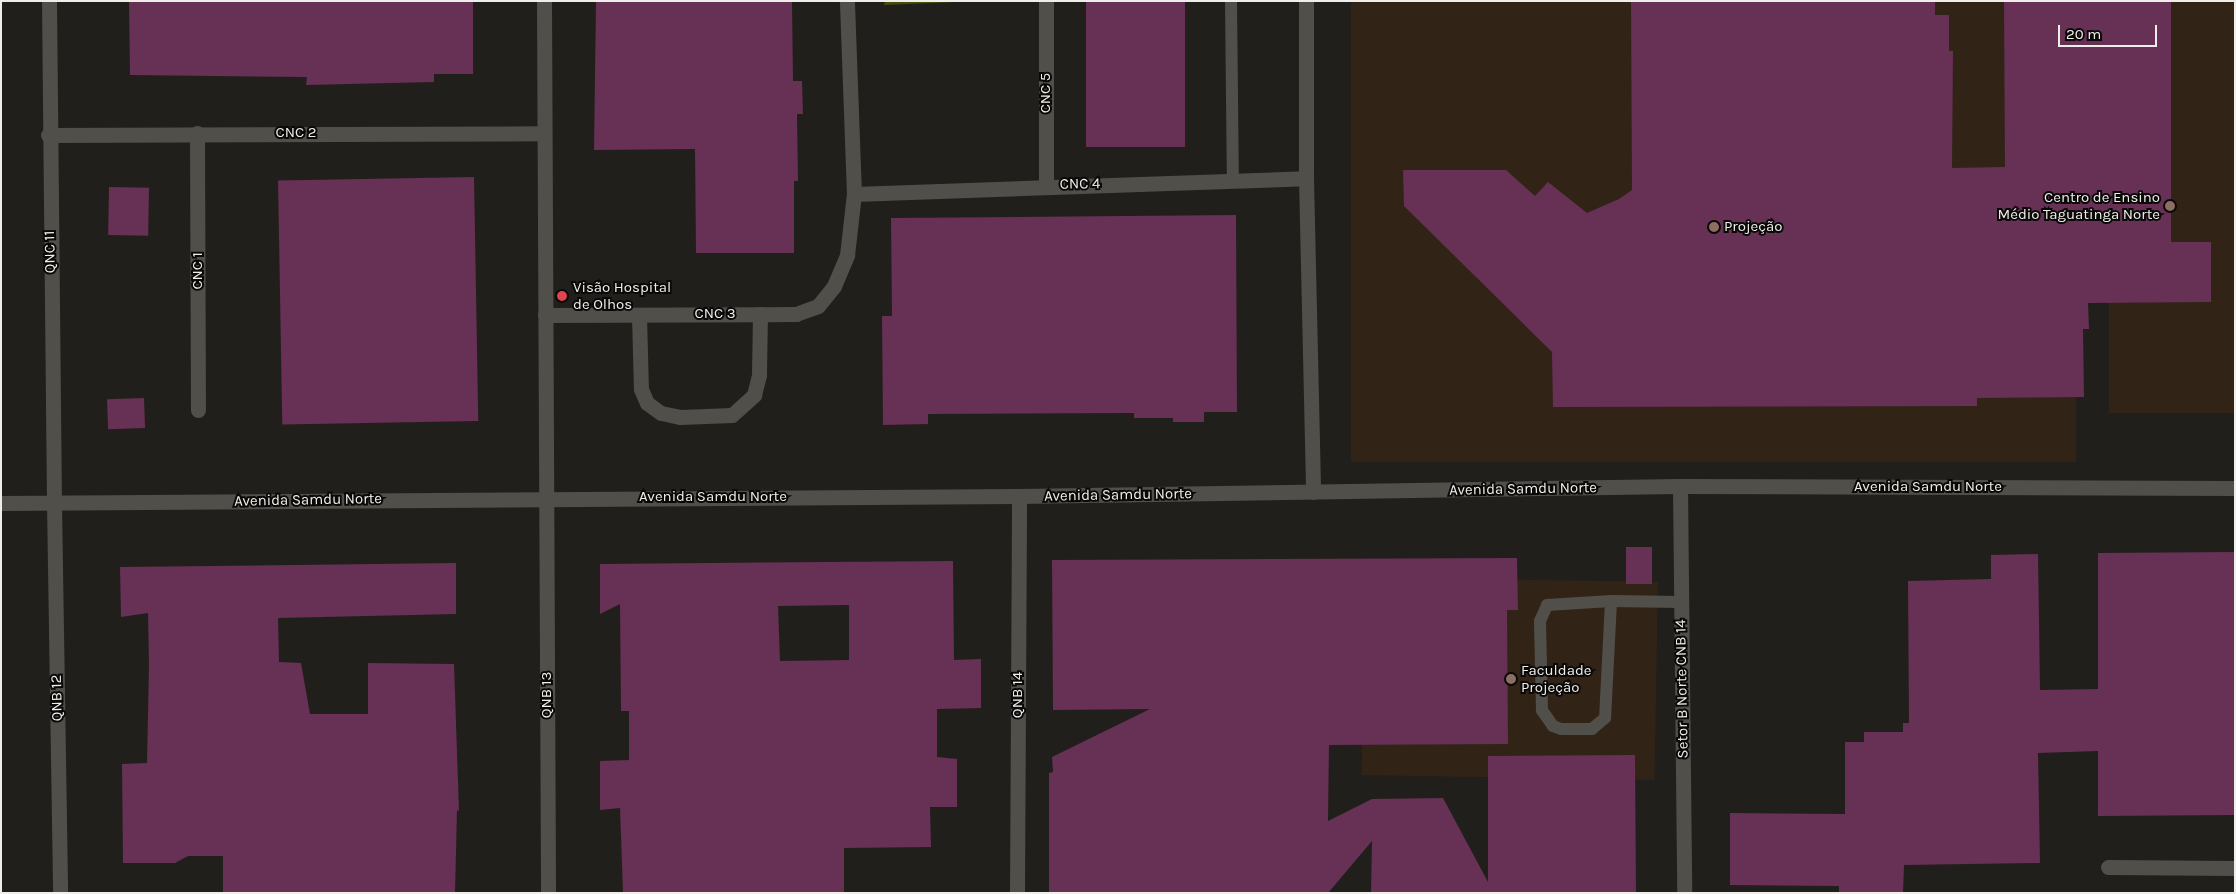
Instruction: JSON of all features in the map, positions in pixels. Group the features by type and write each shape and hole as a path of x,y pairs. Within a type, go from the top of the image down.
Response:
{"street":[{"name":"QNC 11","path":"48,1 48,136 54,503"},
{"name":"QNB 13","path":"544,1 548,893"},
{"path":"847,1 854,194"},
{"name":"CNC 5","path":"1046,1 1046,185"},
{"path":"1306,1 1306,178 1313,492"},
{"name":"CNC 2","path":"48,136 197,133 544,133"},
{"name":"CNC 1","path":"197,133 198,410"},
{"name":"CNC 4","path":"854,194 1046,185 1306,178"},
{"name":"CNC 3","path":"545,315 796,314 818,306 834,286 847,255 854,194"},
{"path":"639,315 641,389 647,403 661,413 680,417 732,415 754,395 759,375 760,314"},
{"name":"Avenida Samdu Norte","path":"1,503 1019,496 1680,486 2235,488"},
{"name":"Setor B Norte CNB 14","path":"1680,486 1684,893"},
{"name":"QNB 14","path":"1017,893 1019,496"},
{"name":"QNB 12","path":"54,503 60,893"},
{"path":"2108,867 2235,868"}],"lane":[{"path":"1230,1 1232,180"},
{"path":"1611,601 1605,718 1592,729 1553,726 1542,710 1542,610 1557,602 1611,601 1682,602"}],"shaded area":[{"path":"885,1 980,1 884,5"},
{"name":"Projeção","path":"1351,1 2076,1 2076,462 1351,462"},
{"name":"Centro de Ensino Médio Taguatinga Norte","path":"2109,1 2235,1 2235,413 2109,413"},
{"name":"Faculdade Projeção","path":"1365,577 1658,582 1654,780 1362,775"}],"building":[{"path":"129,1 473,1 473,74 434,74 434,82 306,85 307,77 130,75"},
{"path":"596,1 792,1 793,81 802,81 803,114 797,114 798,181 794,181 794,253 696,253 695,149 594,150"},
{"path":"1086,1 1185,1 1185,147 1086,147"},
{"name":"Projeção","path":"1631,1 1935,1 1935,15 1949,15 1949,51 1953,51 1952,168 2005,167 2004,1 2171,1 2171,242 2211,242 2211,302 2088,303 2089,329 2083,329 2084,397 1977,398 1977,406 1553,407 1552,352 1404,206 1403,170 1506,170 1535,196 1548,182 1587,213 1619,199 1632,190"},
{"path":"474,177 478,421 282,424 278,180"},
{"path":"109,187 149,188 148,236 108,235"},
{"path":"1236,215 1237,412 1204,412 1204,422 1173,422 1173,418 1134,418 1134,413 928,414 928,424 883,425 882,316 892,316 891,218"},
{"path":"144,398 145,428 108,429 107,399"},
{"path":"1626,547 1652,547 1652,584 1626,584"},
{"path":"2235,552 2235,815 2098,816 2098,751 2038,753 2040,863 1904,865 1903,893 1839,893 1839,886 1730,885 1730,813 1845,814 1845,742 1864,742 1864,732 1903,732 1903,723 1909,723 1908,581 1991,579 1991,555 2038,554 2040,690 2098,689 2098,553"},
{"path":"1517,558 1518,610 1507,610 1508,744 1329,745 1328,821 1372,799 1443,798 1488,882 1488,756 1635,755 1636,893 1371,893 1372,841 1328,893 1049,893 1049,773 1053,772 1052,757 1150,709 1053,710 1052,560"},
{"path":"953,561 954,660 981,659 981,708 937,709 937,757 957,759 957,807 930,807 931,847 844,848 844,893 623,893 620,808 600,810 600,761 629,760 629,711 621,711 620,604 600,614 600,564","holes":["849,605 849,660 780,661 778,606"]},
{"path":"456,563 456,614 278,618 279,662 301,663 310,714 368,714 368,663 454,664 459,811 457,810 455,893 223,893 223,856 188,856 175,863 123,863 122,764 147,763 149,665 148,613 121,617 120,567"}],"place":[{"name":"Centro de Ensino Médio Taguatinga Norte","path":"2170,206"},
{"name":"Projeção","path":"1714,227"},
{"name":"Visão Hospital de Olhos","path":"562,296"},
{"name":"Faculdade Projeção","path":"1511,679"}]}
